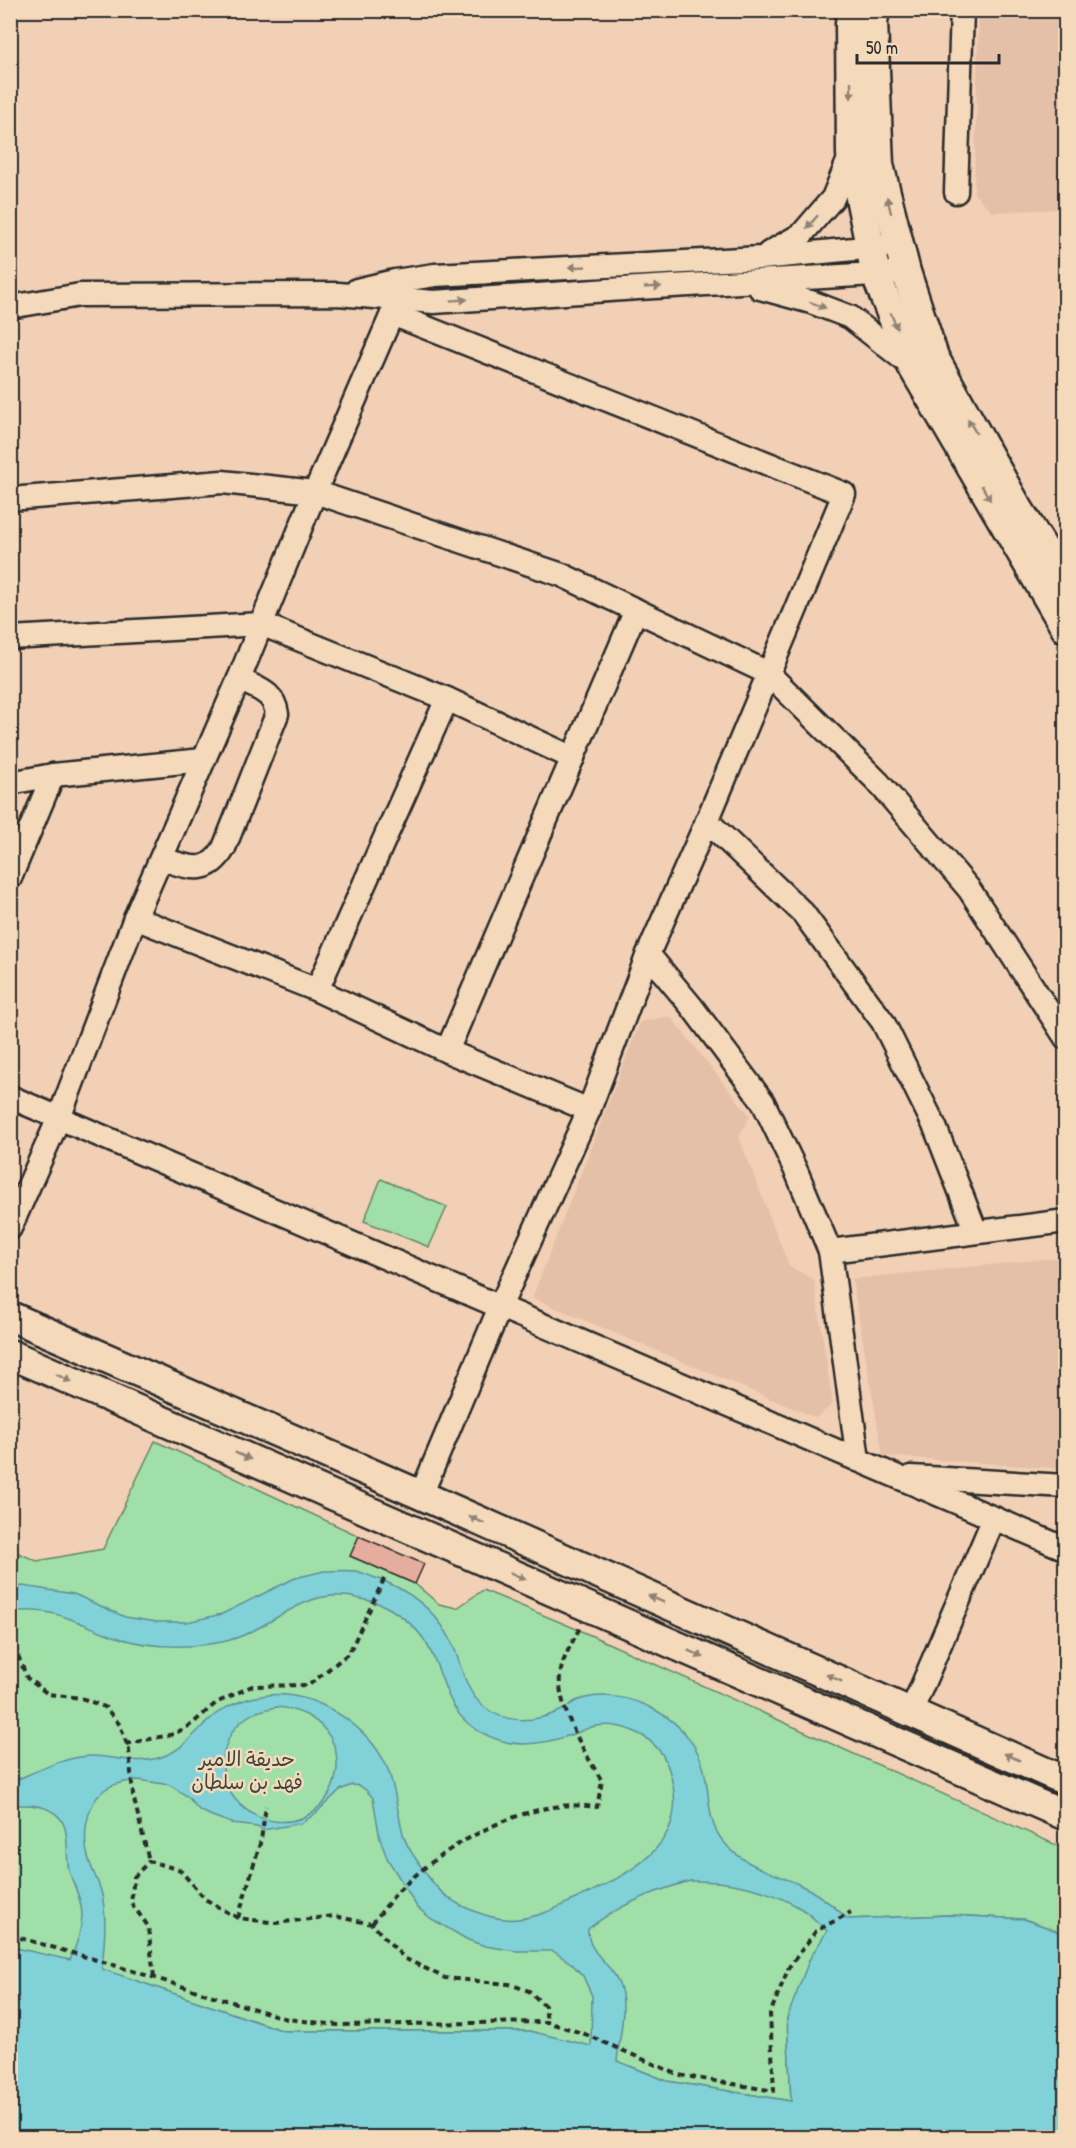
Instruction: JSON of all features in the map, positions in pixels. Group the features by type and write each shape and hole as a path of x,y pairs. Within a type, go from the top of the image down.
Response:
{"street":[{"path":"852,10 850,23 851,154 862,276 1065,629"},
{"path":"875,10 873,22 879,165 906,272 934,357 1015,503 1065,585"},
{"path":"956,192 962,10"},
{"path":"761,258 802,234 833,198 851,154"},
{"path":"10,307 80,296 338,294 419,277 761,258 899,244"},
{"path":"395,307 420,301 434,302 906,272"},
{"path":"419,277 420,301"},
{"path":"741,283 811,302 850,317 912,366"},
{"path":"338,294 395,307 844,494 707,821 648,954 589,1110 500,1306 421,1495"},
{"path":"10,1228 59,1118 135,918 395,307"},
{"path":"10,499 222,482 315,492 562,575 768,673 878,782 969,889 1065,1038"},
{"path":"447,1051 636,610"},
{"path":"10,638 261,624 447,699 573,758"},
{"path":"162,859 193,868 205,867 217,860 224,848 277,714 270,695 238,679"},
{"path":"317,990 447,699"},
{"path":"10,783 53,775 203,760"},
{"path":"10,878 53,775"},
{"path":"707,821 803,913 883,1022 935,1128 976,1232"},
{"path":"135,918 317,990 447,1051 589,1110"},
{"path":"648,954 692,1006 763,1102 797,1173 830,1251 858,1460"},
{"path":"10,1097 1065,1549"},
{"path":"830,1251 1065,1221"},
{"path":"10,1316 421,1495 1065,1781"},
{"path":"10,1354 1065,1816"},
{"path":"894,1476 1065,1486"},
{"path":"910,1712 994,1518"}],"path":[{"path":"126,1744 174,1734 192,1724 216,1703 252,1686 309,1685 349,1653 386,1575"},
{"path":"12,1583 11,1619 17,1653 27,1678 48,1694 81,1698 105,1707 120,1725 129,1750 133,1795 150,1861"},
{"path":"372,1924 396,1894 430,1865 470,1836 518,1815 561,1805 597,1807 602,1781 579,1744 561,1694 560,1670 589,1608"},
{"path":"10,1655 17,1653"},
{"path":"238,1918 261,1840 266,1806"},
{"path":"150,1861 180,1870 205,1899 238,1918 278,1923 334,1916 372,1924 404,1958 445,1978 509,1984 529,1991 546,2006 547,2022"},
{"path":"150,1861 134,1877 130,1903 148,1926 154,1977"},
{"path":"10,1903 14,1906 11,1935 107,1962 286,2019 338,2025 547,2022 623,2049 679,2075 774,2091 770,2014 789,1967 816,1931 851,1912"}],"shaded area":[{"path":"979,11 1065,11 1065,209 992,212 974,193"},
{"path":"670,1016 750,1116 739,1137 789,1266 814,1280 833,1404 816,1418 532,1298 640,1022"},
{"path":"1065,1257 1065,1469 883,1456 852,1279"}],"green space":[{"path":"381,1179 447,1207 429,1247 364,1221"},
{"name":"حديقة الامير فهد بن سلطان","path":"155,1441 359,1536 351,1556 415,1584 439,1604 457,1608 483,1590 579,1630 1065,1849 1065,1934 1024,1919 949,1915 848,1919 787,2018 791,2101 667,2081 530,2031 284,2031 101,1969 11,1947 11,1550 37,1561 103,1549"}],"water":[{"path":"324,1571 356,1571 386,1582 411,1596 432,1614 449,1637 472,1694 483,1706 501,1716 521,1720 541,1718 560,1711 576,1701 606,1696 646,1705 665,1716 682,1730 700,1758 704,1769 712,1820 718,1834 730,1849 747,1862 817,1894 848,1919 949,1915 1024,1919 1065,1934 1065,2137 11,2137 11,1947 70,1960 81,1928 82,1910 69,1871 63,1822 54,1812 42,1807 11,1805 11,1782 50,1766 81,1757 155,1759 179,1748 216,1714 231,1705 259,1696 278,1694 303,1698 334,1711 361,1731 373,1744 389,1772 404,1837 411,1851 445,1895 460,1905 481,1914 499,1919 518,1919 542,1914 565,1904 633,1868 649,1856 661,1842 670,1826 674,1807 673,1786 668,1766 662,1754 642,1735 624,1728 605,1725 555,1739 517,1744 480,1732 456,1710 432,1653 420,1634 389,1608 377,1603 340,1596 321,1597 289,1610 241,1636 222,1642 185,1646 134,1642 42,1611 11,1612 11,1588 23,1586 74,1594 125,1617 157,1622 187,1622 222,1614 295,1578","holes":["277,1707 306,1715 325,1730 335,1750 337,1771 330,1792 317,1808 298,1819 274,1821 252,1814 235,1799 225,1779 223,1767 227,1745 238,1725 250,1715","138,1780 170,1785 188,1797 199,1810 234,1824 263,1830 302,1823 340,1790 352,1785 360,1786 373,1798 380,1839 387,1858 417,1907 430,1918 468,1940 485,1946 516,1951 553,1951 572,1964 583,1976 592,1996 591,2046 530,2031 284,2031 102,1969 104,1910 101,1891 90,1864 86,1833 92,1805 103,1791 115,1785","690,1881 719,1882 763,1891 803,1910 827,1931 810,1958 787,2018 791,2101 667,2081 617,2061 623,2010 621,1990 614,1974 591,1944 588,1929 624,1906"]}],"building":[{"path":"359,1536 424,1564 415,1584 350,1556"}]}
